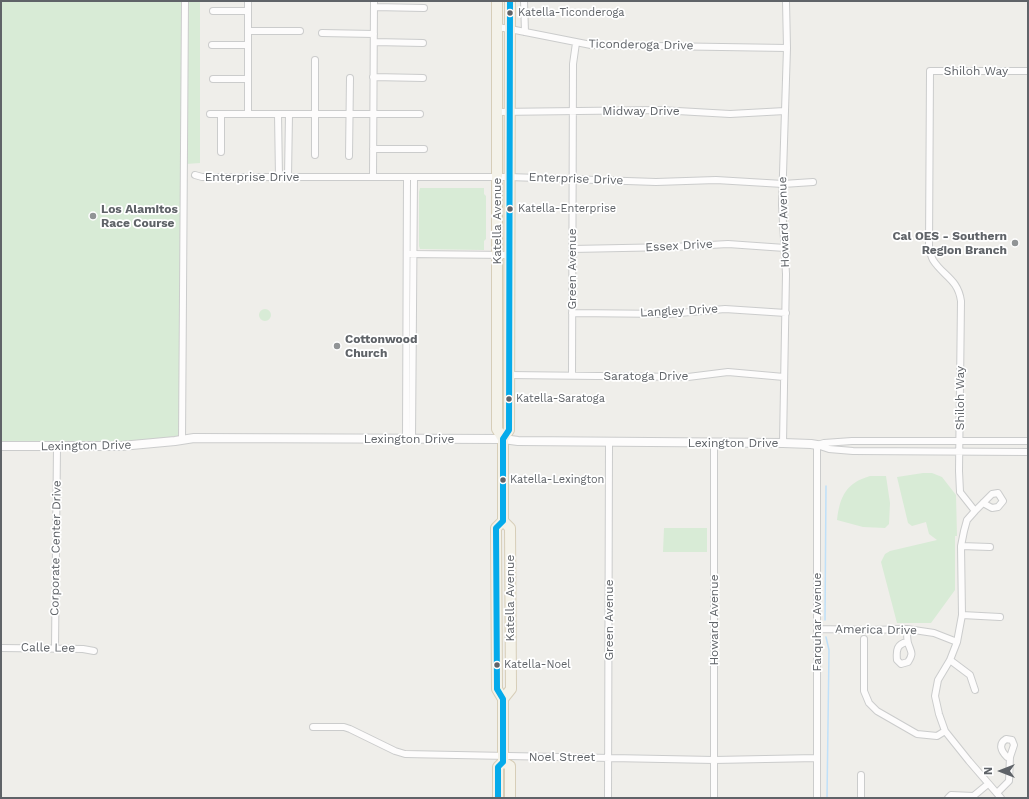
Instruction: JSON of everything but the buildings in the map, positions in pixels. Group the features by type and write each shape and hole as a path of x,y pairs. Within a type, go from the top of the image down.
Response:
{"main road":[{"name":"Katella Avenue","path":"497,1 497,429 503,439 503,520 496,528 497,689 503,699 503,759 498,767 498,798"},
{"name":"Katella Avenue","path":"503,439 509,430 510,1"},
{"name":"Katella Avenue","path":"503,520 510,528 511,689 503,699"},
{"name":"Katella Avenue","path":"503,759 510,766 510,798"}],"street":[{"path":"182,440 185,1"},
{"path":"248,1 248,114"},
{"path":"524,1 525,32"},
{"name":"Howard Avenue","path":"783,443 786,313 782,184 787,48 786,1"},
{"path":"373,177 372,114 374,4 424,8"},
{"path":"213,11 248,11"},
{"name":"Ticonderoga Drive","path":"497,27 591,45 787,48"},
{"path":"248,31 300,31"},
{"path":"322,33 374,34"},
{"path":"374,42 423,43"},
{"name":"Green Avenue","path":"572,375 573,64 576,43"},
{"path":"212,45 248,45"},
{"path":"315,60 315,155"},
{"name":"Shiloh Way","path":"975,511 960,492 960,293 958,287 936,264 932,258 929,247 930,71 1028,71"},
{"path":"349,156 350,78"},
{"path":"373,78 423,78"},
{"path":"213,79 248,79"},
{"name":"Midway Drive","path":"497,112 660,110 730,114 785,111"},
{"path":"210,114 420,114"},
{"path":"221,114 221,152"},
{"path":"278,114 279,177"},
{"path":"288,114 288,177"},
{"path":"372,149 424,149"},
{"name":"Enterprise Drive","path":"195,175 202,177 509,177 656,182 716,180 782,184 813,182"},
{"path":"407,178 410,254 409,439"},
{"path":"410,254 414,178"},
{"name":"Essex Drive","path":"572,249 673,247 728,244 785,248"},
{"path":"410,254 509,255"},
{"name":"Langley Drive","path":"572,313 668,314 725,309 786,313"},
{"name":"Saratoga Drive","path":"508,374 688,377 728,372 784,376"},
{"name":"Lexington Drive","path":"1,446 121,446 194,438 503,439 609,442 783,443 811,444 853,451 1028,452"},
{"name":"Lexington Drive","path":"817,445 852,441 1028,441"},
{"name":"Green Avenue","path":"608,798 609,442"},
{"name":"Howard Avenue","path":"714,443 714,798"},
{"name":"Farquhar Avenue","path":"817,445 817,798"},
{"name":"Corporate Center Drive","path":"55,648 57,447"},
{"path":"983,504 967,520 964,530 961,546 962,615 957,642 950,660 938,680 935,696 945,731 999,796 1009,781 1010,757"},
{"path":"961,546 990,547"},
{"path":"962,615 1000,617"},
{"name":"America Drive","path":"817,629 908,629 934,633 957,642"},
{"path":"908,629 908,642"},
{"path":"864,639 864,691 869,703 877,711 918,734 937,736 945,731"},
{"name":"Calle Lee","path":"1,648 55,648 84,649 94,651"},
{"path":"950,660 970,674 975,690"},
{"name":"Noel Street","path":"313,727 344,727 395,751 405,754 478,755 503,759 608,757 714,760 817,758"},
{"path":"861,775 861,798"},
{"path":"948,798 951,795 973,797 988,784"}],"green space":[{"name":"Los Alamitos Race Course","path":"1,1 200,1 200,163 186,164 184,433 178,434 178,436 121,443 1,442"},
{"path":"420,188 484,188 484,194 486,196 486,239 484,241 484,250 420,249"},
{"path":"265,309 269,311 271,315 269,319 265,321 261,319 259,315 261,311"},
{"path":"932,473 942,477 956,495 957,536 955,536 955,590 931,623 897,623 881,562 885,554 890,551 937,540 929,534 926,522 912,526 908,523 897,477"},
{"path":"870,476 886,476 890,503 889,524 885,528 863,527 837,520 842,497 855,482"},
{"path":"664,528 707,528 707,552 663,552"}],"waterway":[{"path":"825,620 826,486"},
{"path":"826,637 829,650 827,798"}],"transit line":[{"path":"498,798 498,767 503,762 503,699 497,689 496,528 503,521 503,439 509,430 510,1"}],"place":[{"name":"Katella-Ticonderoga","path":"510,13"},
{"name":"Katella-Enterprise","path":"510,209"},
{"name":"Los Alamitos Race Course","path":"93,216"},
{"name":"Cal OES - Southern Region Branch","path":"1015,243"},
{"name":"Cottonwood Church","path":"337,346"},
{"name":"Katella-Saratoga","path":"509,399"},
{"name":"Katella-Lexington","path":"503,480"},
{"name":"Katella-Noel","path":"497,665"}]}
